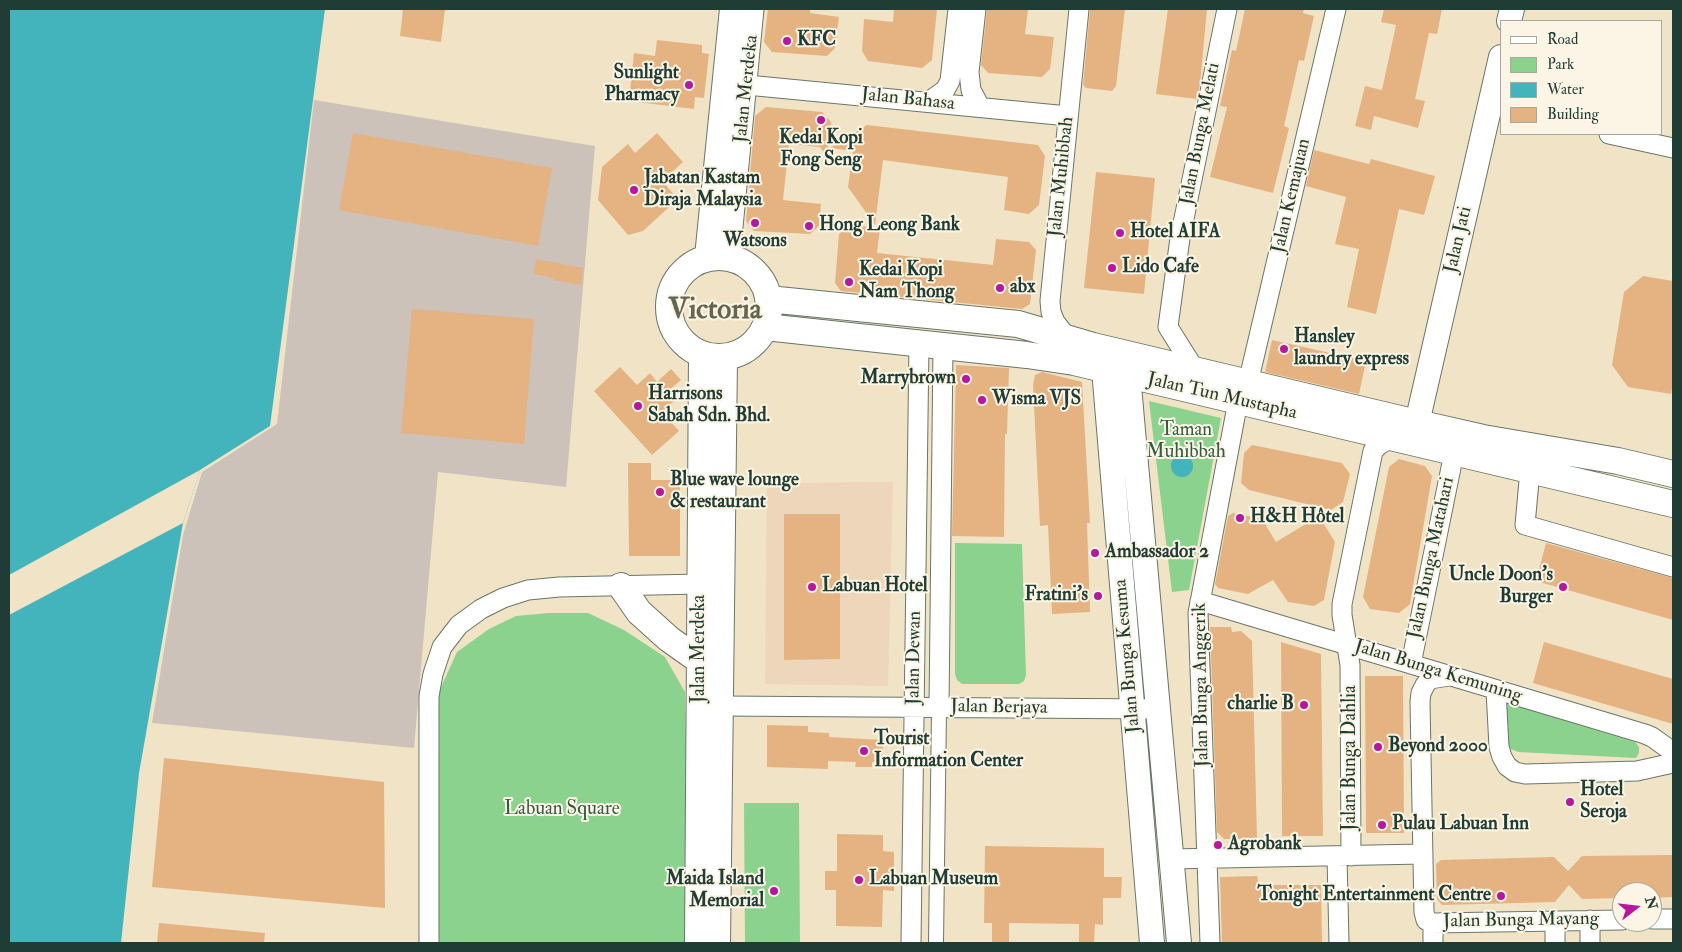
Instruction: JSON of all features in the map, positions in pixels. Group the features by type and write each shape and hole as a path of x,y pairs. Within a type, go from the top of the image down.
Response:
{"main road":[{"name":"Jalan Merdeka","path":"719,258 732,9"},
{"path":"719,258 743,263 755,272 764,285 769,313 765,327 758,339 748,348 737,355 713,357 688,347 676,335 670,320 668,304 672,288 680,274 693,263 719,258"},
{"name":"Jalan Tun Mustapha","path":"768,299 1018,324 1195,370 1243,392"},
{"name":"Jalan Tun Mustapha","path":"765,327 1027,355 1074,362 1116,372 1243,392 1407,431 1484,438 1618,461 1673,474"},
{"name":"Jalan Merdeka","path":"698,943 700,584 713,357"},
{"name":"Jalan Merdeka","path":"713,357 720,706 718,943"},
{"name":"Jalan Tun Mustapha","path":"1407,431 1454,453 1673,504"},
{"path":"621,586 639,612 670,639 700,661"}],"street":[{"name":"Jalan Merdeka","path":"719,258 747,85 754,9"},
{"path":"928,102 945,90 950,81 958,9"},
{"path":"976,9 969,72 971,90 980,107"},
{"name":"Jalan Muhibbah","path":"1071,339 1055,322 1051,312 1050,301 1079,9"},
{"name":"Jalan Bunga Melati","path":"1195,370 1168,328 1180,238 1226,9"},
{"name":"Jalan Kemajuan","path":"1243,392 1336,9"},
{"name":"Jalan Jati","path":"1407,431 1495,109 1500,66"},
{"name":"Jalan Bahasa","path":"747,85 1068,116"},
{"path":"1614,135 1673,148"},
{"name":"Jalan Dewan","path":"931,345 941,460 936,943"},
{"name":"Jalan Dewan","path":"912,943 918,461 931,345"},
{"name":"Jalan Bunga Kesuma","path":"1116,372 1158,709 1179,943"},
{"name":"Jalan Bunga Kesuma","path":"1116,372 1132,710 1152,943"},
{"name":"Jalan Bunga Anggerik","path":"1210,943 1198,613 1243,392"},
{"name":"Jalan Bunga Dahlia","path":"1339,943 1344,856 1350,664 1342,604 1373,451 1378,445 1407,431"},
{"name":"Jalan Bunga Matahari","path":"1411,664 1454,453"},
{"path":"918,461 941,460"},
{"path":"1530,470 1525,525 1673,567"},
{"path":"429,943 429,696 433,674 442,647 459,625 481,609 503,598 528,590 560,587 700,584"},
{"name":"Jalan Bunga Kemuning","path":"1200,601 1645,734 1673,752"},
{"path":"1171,859 1423,854 1421,693 1430,679 1449,676"},
{"path":"1496,690 1499,747 1507,766 1515,772 1525,774 1637,771 1673,764"},
{"name":"Jalan Berjaya","path":"720,706 1158,709"},
{"name":"Jalan Bunga Mayang","path":"1423,854 1424,916 1426,920 1433,923 1612,920"},
{"path":"1590,920 1590,943"},
{"path":"1555,921 1555,943"},
{"path":"1433,923 1433,943"}],"shaded area":[{"path":"314,100 595,146 566,487 438,472 414,748 152,723 183,535 202,472 277,424"},
{"path":"893,482 888,686 765,684 767,483"}],"green space":[{"name":"Taman Muhibbah","path":"1149,401 1221,418 1189,590 1172,592"},
{"path":"955,543 1022,544 1026,675 1024,681 1019,684 962,684 957,680 955,674"},
{"name":"Labuan Square","path":"549,613 588,613 624,630 665,657 685,692 689,943 439,943 437,696 457,652 489,629 516,616"},
{"path":"1508,703 1635,742 1639,747 1639,753 1636,758 1518,752 1511,749 1506,743 1504,705"},
{"path":"744,803 799,803 800,943 745,943"}],"water":[{"path":"9,9 325,9 270,426 200,470 183,523 139,773 121,943 9,943"},
{"path":"1182,455 1190,458 1193,466 1190,474 1182,477 1174,474 1171,466 1174,458"}],"pier":[{"path":"200,470 183,523 9,615 9,575"}],"building":[{"path":"403,9 445,9 441,42 400,36"},
{"path":"768,9 810,9 810,13 839,17 835,48 827,56 772,52 764,42"},
{"path":"894,9 937,9 932,60 922,68 868,61 862,51 864,19 893,22"},
{"path":"987,9 1028,9 1025,34 1054,37 1050,69 1042,77 988,73 981,65"},
{"path":"1090,9 1125,9 1116,86 1112,91 1086,88 1083,85"},
{"path":"1168,9 1207,9 1197,99 1156,94"},
{"path":"1245,9 1304,9 1303,13 1314,16 1304,61 1299,60 1284,126 1289,128 1273,193 1210,177 1227,107 1220,106 1232,50 1236,51"},
{"path":"1384,9 1442,9 1437,34 1429,33 1415,99 1425,101 1418,128 1374,116 1371,130 1355,126 1365,86 1382,90 1396,25 1381,22"},
{"path":"657,40 702,45 702,53 709,54 704,98 695,97 694,109 629,101 634,53 655,56"},
{"path":"766,107 822,112 831,122 827,157 820,147 789,144 783,200 821,204 819,226 810,234 754,231 746,221 755,116"},
{"path":"867,125 1038,145 1045,156 1039,205 1029,214 1004,210 1008,177 883,160 875,225 848,187 853,151 830,148"},
{"path":"353,133 552,168 538,246 339,210"},
{"name":"Jabatan Kastam Diraja Malaysia","path":"657,133 683,162 662,181 678,199 643,231 628,235 598,200 602,167 628,144 635,153"},
{"path":"1314,150 1369,164 1371,159 1435,176 1424,215 1399,209 1376,314 1347,307 1359,249 1335,244 1346,197 1306,186"},
{"name":"Hotel AIFA","path":"1096,172 1155,178 1144,294 1084,288"},
{"path":"850,225 880,228 877,253 993,265 996,239 1029,242 1036,250 1030,304 1022,309 841,291 835,283 839,234"},
{"path":"536,259 583,268 581,285 553,280 554,278 534,274"},
{"path":"1643,276 1673,281 1673,382 1671,394 1628,387 1612,365 1624,292"},
{"path":"412,309 534,319 524,444 401,433"},
{"path":"1272,340 1366,361 1359,394 1265,372"},
{"path":"956,365 1009,368 1007,434 1005,434 1004,537 952,536"},
{"name":"Harrisons Sabah Sdn. Bhd.","path":"620,367 637,385 650,373 657,382 671,369 681,380 667,392 674,401 662,412 679,431 652,455 594,391"},
{"path":"1042,372 1082,382 1090,523 1087,523 1090,612 1052,614 1048,525 1040,526 1033,385 1035,375"},
{"path":"1252,445 1342,463 1350,474 1343,502 1331,510 1249,490 1241,483 1244,453"},
{"path":"1399,459 1425,466 1432,476 1410,604 1399,613 1370,609 1363,597 1389,467"},
{"path":"628,463 651,463 651,480 680,480 680,556 629,556"},
{"path":"1233,513 1262,519 1276,542 1319,516 1335,542 1324,600 1314,606 1288,602 1273,580 1248,594 1218,588 1215,584 1228,516"},
{"name":"Labuan Hotel","path":"784,514 840,514 840,659 784,660"},
{"path":"1546,543 1673,578 1673,620 1536,581"},
{"path":"1210,627 1231,627 1232,632 1241,631 1252,641 1257,839 1224,839 1217,832"},
{"path":"1281,642 1321,654 1323,836 1282,836"},
{"path":"1544,642 1673,679 1673,724 1533,683"},
{"path":"1365,676 1403,676 1404,833 1366,833"},
{"path":"767,725 808,726 808,732 829,733 829,737 883,740 882,763 872,762 872,767 855,767 856,762 828,761 828,769 767,767"},
{"path":"164,758 384,782 385,908 152,887"},
{"name":"Labuan Museum","path":"837,834 883,835 883,851 894,852 894,891 883,890 882,927 836,926 836,890 825,890 825,871 837,871"},
{"path":"985,846 1104,848 1104,877 1122,877 1121,898 1103,898 1103,925 1095,924 1094,943 1079,943 1079,924 1009,923 1009,943 992,943 992,923 984,923"},
{"path":"1673,855 1673,897 1662,898 1662,882 1612,882 1612,898 1582,899 1569,885 1555,902 1442,905 1437,899 1436,864 1441,860 1554,857 1568,871 1582,856"},
{"path":"1257,876 1259,885 1321,885 1322,943 1222,943 1220,877"},
{"path":"159,923 265,933 264,943 157,943"}],"place":[{"name":"KFC","path":"787,41"},
{"name":"Sunlight Pharmacy","path":"689,85"},
{"name":"Kedai Kopi Fong Seng","path":"821,120"},
{"name":"Jabatan Kastam Diraja Malaysia","path":"634,190"},
{"name":"Watsons","path":"755,223"},
{"name":"Hong Leong Bank","path":"809,226"},
{"name":"Hotel AIFA","path":"1120,233"},
{"name":"Lido Cafe","path":"1112,268"},
{"name":"Kedai Kopi Nam Thong","path":"849,282"},
{"name":"abx","path":"1000,288"},
{"name":"Hansley laundry express","path":"1284,349"},
{"name":"Marrybrown","path":"966,379"},
{"name":"Wisma VJS","path":"982,400"},
{"name":"Harrisons Sabah Sdn. Bhd.","path":"638,406"},
{"name":"Blue wave lounge & restaurant","path":"660,492"},
{"name":"H&H Hôtel","path":"1240,518"},
{"name":"Ambassador 2","path":"1095,553"},
{"name":"Labuan Hotel","path":"812,587"},
{"name":"Uncle Doon's Burger","path":"1563,587"},
{"name":"Fratini's","path":"1098,596"},
{"name":"charlie B","path":"1304,705"},
{"name":"Beyond 2000","path":"1378,747"},
{"name":"Tourist Information Center","path":"864,751"},
{"name":"Hotel Seroja","path":"1570,802"},
{"name":"Pulau Labuan Inn","path":"1382,825"},
{"name":"Agrobank","path":"1218,845"},
{"name":"Labuan Museum","path":"859,880"},
{"name":"Maida Island Memorial","path":"774,891"},
{"name":"Tonight Entertainment Centre","path":"1501,896"}],"district":[{"name":"Victoria","path":"715,312"}]}
